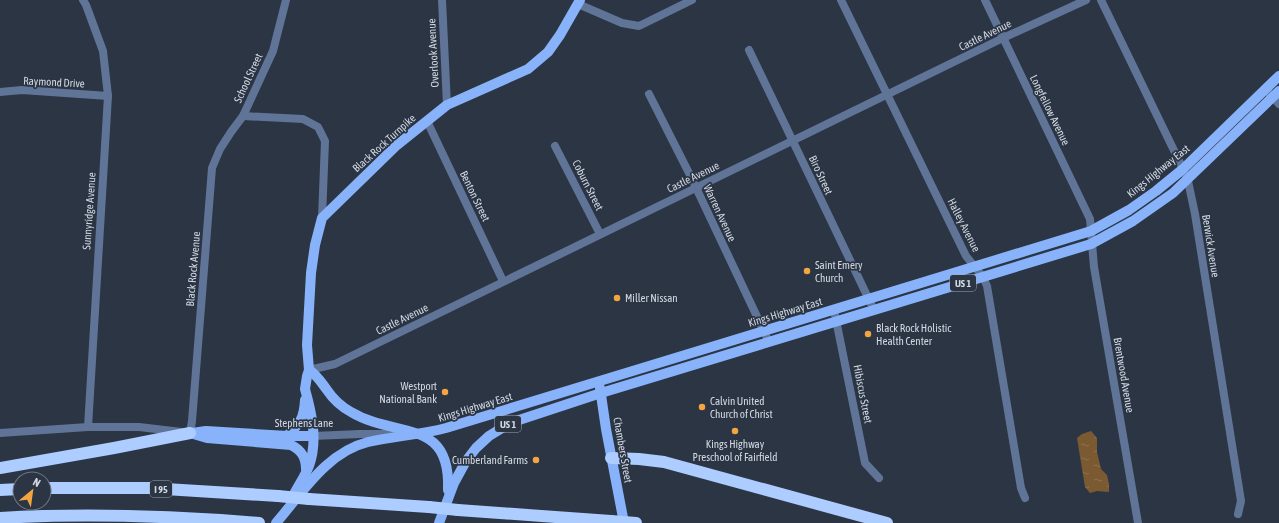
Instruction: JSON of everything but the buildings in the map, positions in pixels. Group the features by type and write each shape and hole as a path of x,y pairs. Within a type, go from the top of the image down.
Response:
{"highway":[{"path":"0,468 190,433"},
{"path":"611,458 664,462 887,523"},
{"name":"I 95","path":"52,488 149,488 278,496 636,523"},
{"path":"0,490 12,489"},
{"path":"0,518 120,516 259,523"}],"main road":[{"name":"Black Rock Turnpike","path":"322,218 370,170 447,105 528,69 548,52 560,35 579,2"},
{"name":"Kings Highway East","path":"279,519 323,469 344,452 368,442 442,429 1091,231 1129,210 1183,169 1279,76"},
{"name":"US 1","path":"439,523 455,479 476,448 495,431 518,420 601,393 1091,244 1133,221 1174,193 1277,98"},
{"path":"287,436 299,424 304,411 306,376 309,370 307,345 311,273 315,245 322,218"},
{"path":"661,362 665,374"},
{"path":"309,370 318,377 331,396 350,412 365,419 419,434 436,444 442,454 448,473 448,498"},
{"name":"Chambers Street","path":"600,382 606,429 624,523"},
{"path":"279,519 305,474 313,450 311,412 305,389"},
{"name":"Stephens Lane","path":"190,433 206,431 287,436 313,436"},
{"name":"Stephens Lane","path":"190,433 207,438 291,445 298,449 303,455 306,463 305,474"}],"street":[{"name":"School Street","path":"286,0 273,51 243,116 303,119 318,127 325,140 322,218"},
{"name":"Overlook Avenue","path":"442,0 447,105"},
{"path":"579,2 622,23 639,26 692,0"},
{"name":"Halley Avenue","path":"841,0 966,256 983,276 987,286 1021,488 1025,498"},
{"name":"Longfellow Avenue","path":"985,0 1090,218 1091,231"},
{"name":"Castle Avenue","path":"309,370 335,364 1003,38 1086,0"},
{"name":"Berwick Avenue","path":"1101,0 1188,181 1195,214 1241,501 1238,514"},
{"name":"Sunnyridge Avenue","path":"87,2 103,51 108,96 88,427"},
{"name":"Biro Street","path":"749,50 874,310"},
{"path":"1265,89 1277,98"},
{"name":"Raymond Drive","path":"0,92 22,90 108,96"},
{"name":"Warren Avenue","path":"649,94 696,188 768,342"},
{"name":"Black Rock Avenue","path":"190,433 193,413 212,168 220,149 243,116"},
{"name":"Benton Street","path":"427,121 503,281"},
{"name":"Coburn Street","path":"555,146 600,234"},
{"name":"Brentwood Avenue","path":"1091,231 1091,244 1097,283 1138,523"},
{"name":"Hibiscus Street","path":"834,310 865,463 879,478"},
{"name":"Stephens Lane","path":"0,432 88,427 139,427 190,433"},
{"name":"Stephens Lane","path":"313,436 374,433 419,434"}],"water":[{"path":"1091,431 1097,438 1097,452 1101,469 1107,475 1109,492 1097,491 1090,493 1085,487 1077,438 1082,434"}],"place":[{"name":"Saint Emery Church","path":"807,271"},
{"name":"Miller Nissan","path":"617,298"},
{"name":"Black Rock Holistic Health Center","path":"868,334"},
{"name":"Westport National Bank","path":"445,392"},
{"name":"Calvin United Church of Christ","path":"702,407"},
{"name":"Kings Highway Preschool of Fairfield","path":"735,431"},
{"name":"Cumberland Farms","path":"536,460"}]}
